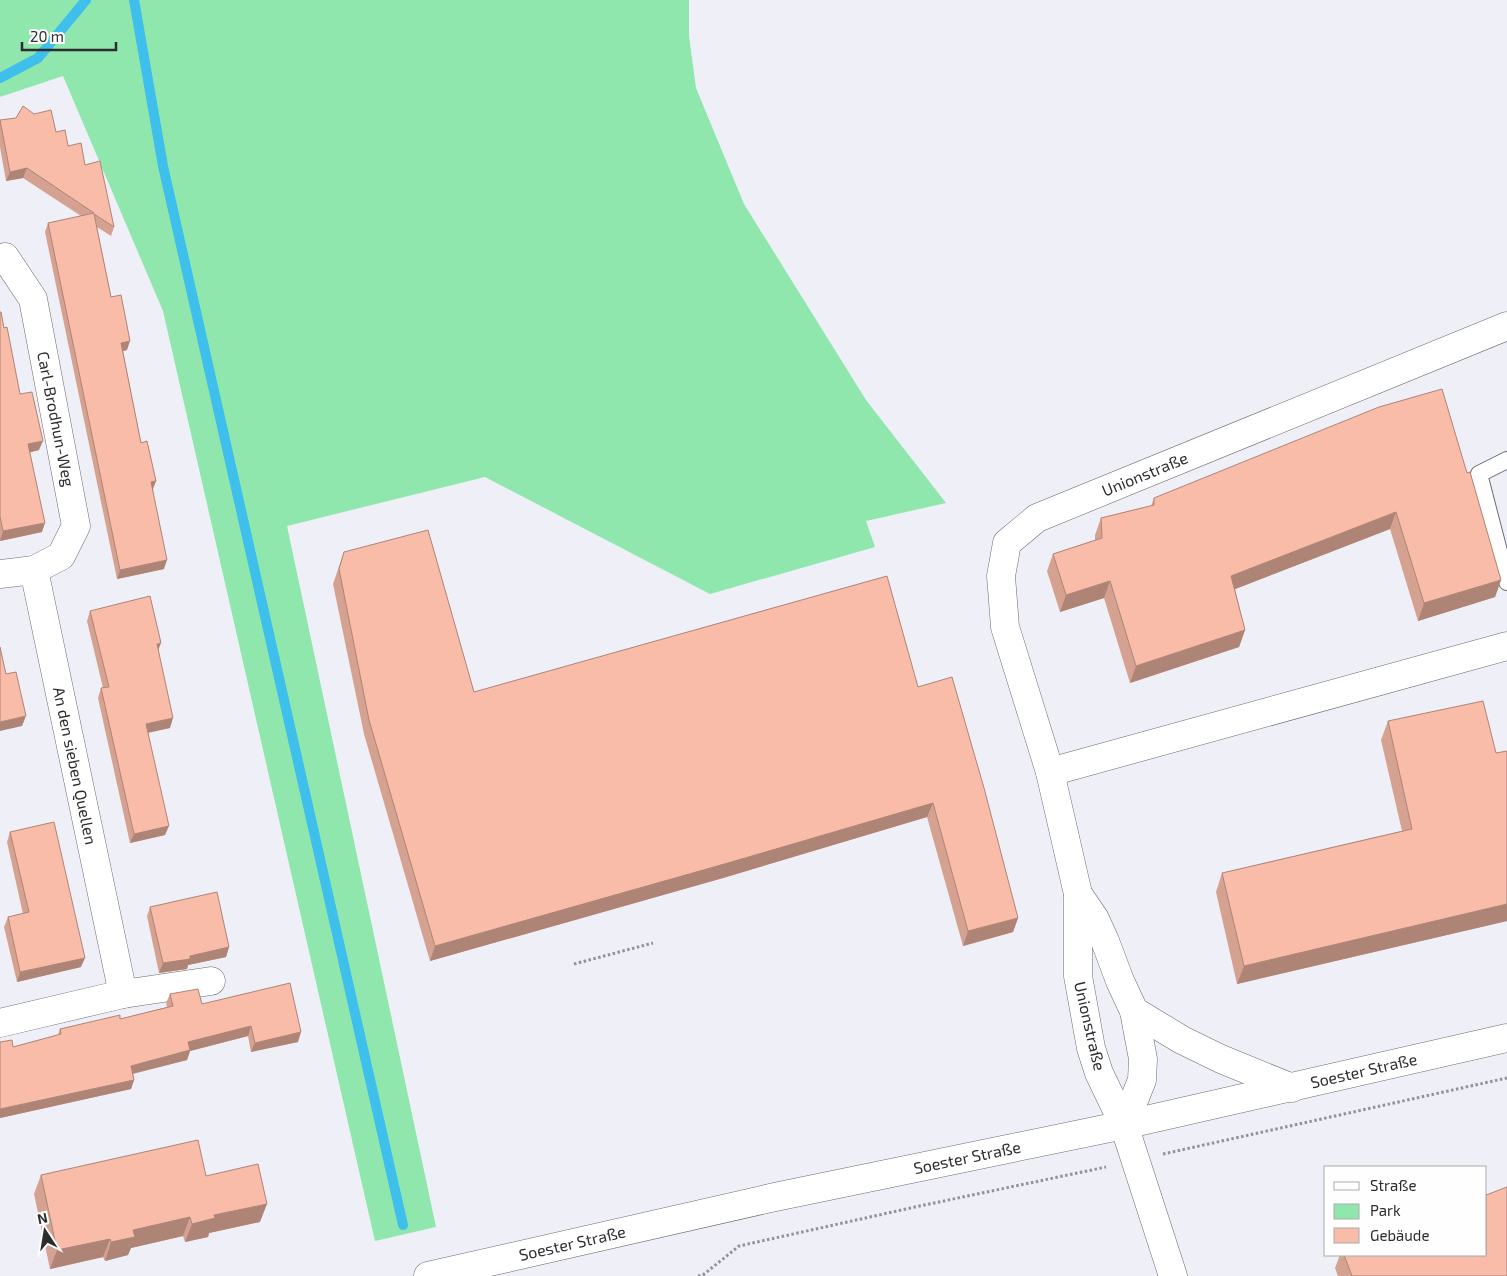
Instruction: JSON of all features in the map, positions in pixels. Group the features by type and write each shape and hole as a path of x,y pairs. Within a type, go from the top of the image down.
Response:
{"street":[{"name":"Carl-Brodhun-Weg","path":"5,257 33,299 76,526 61,556 34,570"},
{"name":"Unionstraße","path":"1124,1125 1099,1073 1088,1032 1078,976 1078,894 1050,772 1005,627 1000,576 1007,543 1037,518 1507,326"},
{"path":"0,574 34,570"},
{"name":"An den sieben Quellen","path":"34,570 123,994"},
{"path":"1050,772 1507,646"},
{"name":"Unionstraße","path":"1078,894 1095,919 1134,1011 1143,1059 1142,1080 1124,1125"},
{"path":"0,1023 123,994 211,981"},
{"path":"1134,1011 1182,1040 1221,1059 1292,1088"},
{"name":"Soester Straße","path":"428,1276 478,1271 775,1197 1124,1125 1507,1038"},
{"path":"1124,1125 1173,1276"}],"lane":[{"path":"1507,460 1479,474 1507,582"}],"path":[{"path":"574,964 653,943"},
{"path":"698,1276 703,1275 739,1246 1135,1161 1507,1078"}],"green space":[{"path":"0,0 689,0 689,36 696,88 744,204 866,400 946,503 866,521 875,547 710,594 485,477 287,526 436,1227 375,1241 163,311 63,76 0,97"}],"building":[{"path":"23,106 34,114 51,110 56,132 65,130 68,146 81,143 85,165 100,161 114,227 94,214 111,297 121,295 130,341 121,343 141,443 147,441 156,481 151,482 167,560 120,570 48,223 94,213 27,168 10,172 0,120 16,118"},
{"path":"0,312 4,328 7,327 20,394 32,392 43,441 28,444 45,523 3,531 0,517"},
{"path":"1442,389 1467,473 1470,472 1501,580 1424,603 1396,512 1231,576 1245,630 1136,666 1110,581 1066,595 1053,554 1102,538 1101,518 1154,505 1154,498 1379,407"},
{"path":"428,530 474,692 887,576 918,687 952,677 984,788 1018,918 968,931 933,803 435,946 369,720 339,569 344,552"},
{"path":"150,596 161,643 157,644 173,718 146,724 169,826 134,834 101,688 109,687 90,611"},
{"path":"0,647 6,674 16,672 26,716 0,722"},
{"path":"1483,701 1496,753 1507,751 1507,904 1244,966 1222,873 1412,829 1388,721"},
{"path":"54,822 85,958 20,972 8,917 29,912 10,832"},
{"path":"217,892 229,947 190,956 190,959 163,963 150,907"},
{"path":"290,983 301,1032 255,1043 251,1026 188,1042 190,1050 131,1066 134,1080 0,1109 0,1042 12,1040 13,1047 61,1034 60,1029 120,1015 120,1019 173,1006 170,994 198,989 202,1004"},
{"path":"198,1140 206,1176 258,1164 267,1204 214,1215 215,1218 192,1224 190,1217 133,1230 135,1237 111,1242 110,1239 57,1250 41,1175"},
{"path":"1507,1187 1507,1276 1352,1276 1344,1256 1487,1256 1487,1195"}],"waterway":[{"path":"0,78 38,58 86,0"},
{"path":"134,0 163,166 403,1225"}]}
